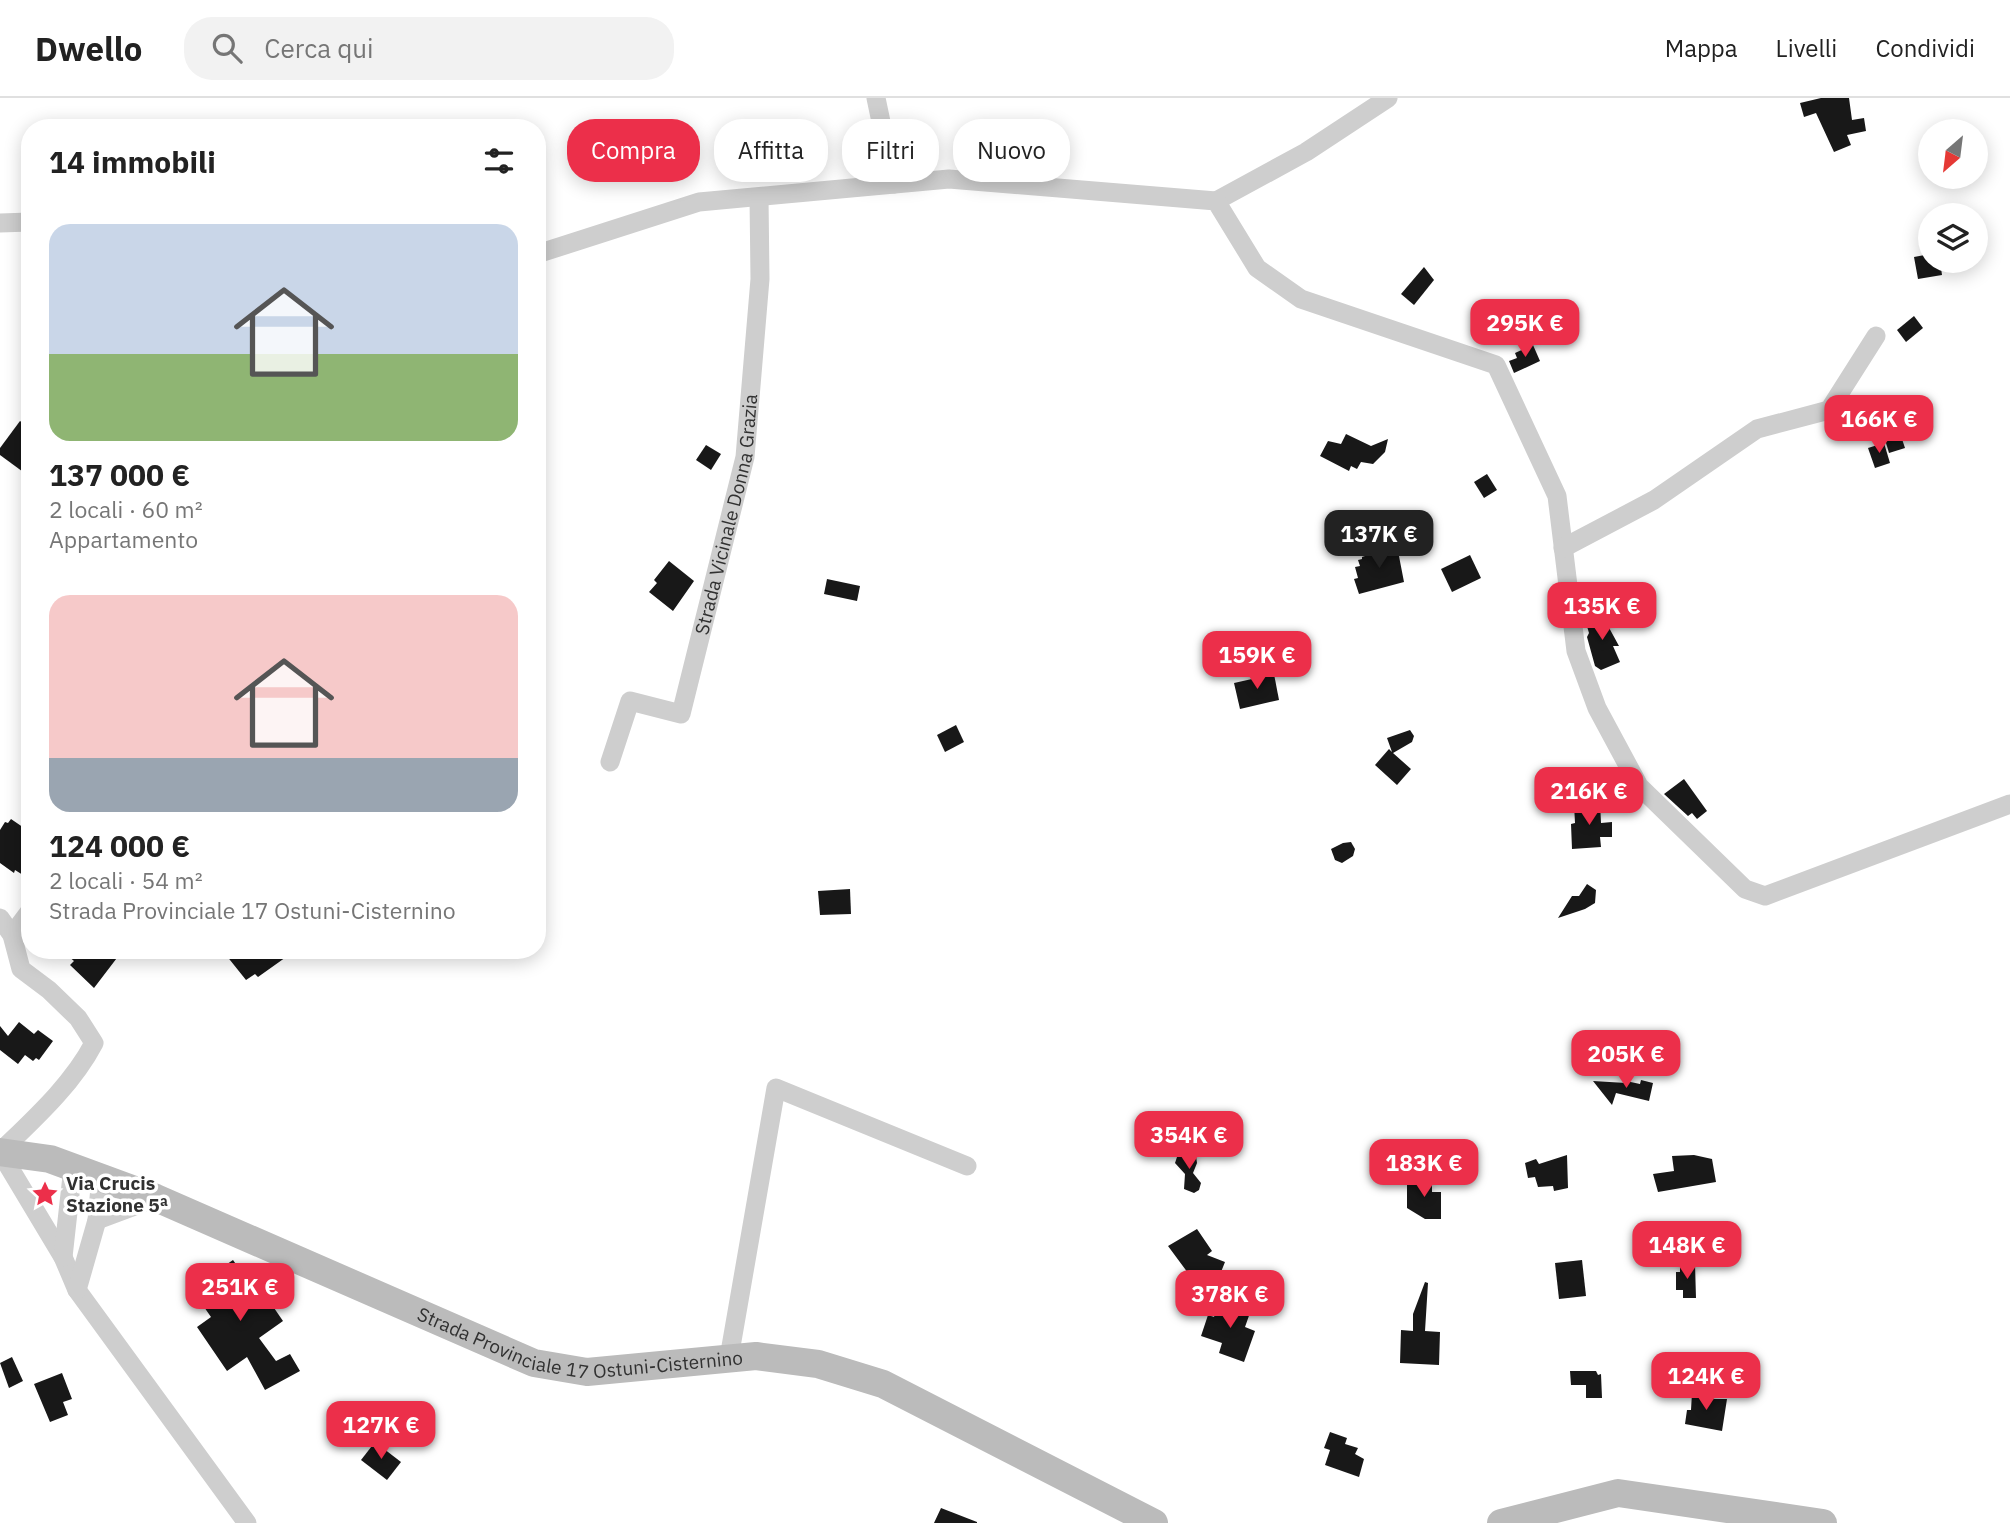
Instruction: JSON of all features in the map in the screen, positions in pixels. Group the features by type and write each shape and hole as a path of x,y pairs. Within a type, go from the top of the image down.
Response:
{"main road":[{"name":"Strada Provinciale 17 Ostuni-Cisternino","path":"0,1152 50,1159 156,1198 534,1363 587,1372 756,1356 818,1364 883,1384 1154,1523"},
{"path":"1501,1523 1618,1493 1823,1523"}],"street":[{"path":"876,98 894,184"},
{"path":"546,251 699,202 949,179 1216,201 1306,152 1386,98"},
{"name":"Strada Vicinale Donna Grazia","path":"610,762 630,701 681,714 745,457 760,279 759,197"},
{"path":"1216,201 1257,268 1301,299 1496,365 1557,496 1576,651 1603,719 1639,786 1745,889 1765,896 2010,804"},
{"path":"0,223 21,222"},
{"path":"1563,548 1654,500 1757,429 1829,410 1876,335"},
{"path":"0,918 12,935 21,969 49,990 78,1018 94,1043 84,1062 67,1082 0,1152 63,1257 77,1290 247,1523"},
{"path":"12,935 21,923"},
{"path":"729,1358 776,1088 967,1166"},
{"path":"63,1257 73,1167"},
{"path":"77,1290 97,1220 101,1177"},
{"path":"97,1220 156,1198"}],"building":[{"path":"1821,98 1849,98 1852,120 1864,118 1866,131 1847,135 1851,145 1834,152 1816,113 1804,117 1800,103"},
{"path":"1918,256 1918,273 1942,275 1918,279 1914,257"},
{"path":"1424,267 1434,280 1414,305 1401,294"},
{"path":"1914,316 1923,328 1906,342 1897,330"},
{"path":"1533,345 1540,361 1514,373 1509,361 1517,358 1515,353"},
{"path":"1896,421 1905,448 1889,453 1881,426"},
{"path":"21,422 21,470 0,455 0,448"},
{"path":"1346,434 1371,446 1388,439 1385,452 1373,464 1361,462 1357,469 1351,466 1349,471 1320,456 1328,441 1341,444"},
{"path":"1884,443 1890,463 1875,468 1868,448"},
{"path":"706,445 721,454 711,470 696,460"},
{"path":"1487,474 1497,490 1484,498 1474,482"},
{"path":"1386,543 1389,553 1398,551 1404,582 1359,594 1354,579 1358,578 1355,567 1360,566 1358,560 1374,553 1373,546"},
{"path":"1470,555 1481,578 1452,592 1441,569"},
{"path":"669,561 694,581 673,611 649,592 657,583 654,580"},
{"path":"827,579 860,586 857,601 824,594"},
{"path":"1615,610 1607,624 1619,646 1613,646 1620,662 1601,670 1595,666 1586,623"},
{"path":"1274,674 1279,700 1240,709 1234,683"},
{"path":"956,725 964,742 945,752 937,735"},
{"path":"1410,730 1414,736 1412,742 1393,753 1411,769 1397,785 1375,765 1389,749 1392,752 1387,738"},
{"path":"1684,779 1707,811 1697,819 1692,813 1688,816 1664,794"},
{"path":"1600,802 1601,823 1612,822 1612,837 1600,837 1601,847 1572,849 1571,824 1575,823 1574,804"},
{"path":"11,819 21,826 21,874 15,870 14,873 0,863 0,830 5,822 8,823"},
{"path":"1351,842 1355,849 1353,856 1342,863 1335,860 1331,849"},
{"path":"1587,884 1596,890 1595,903 1558,918 1572,896 1579,896"},
{"path":"850,889 851,914 820,915 818,891"},
{"path":"72,959 116,959 94,988 70,965 74,961"},
{"path":"229,959 283,959 258,977 255,974 246,980"},
{"path":"19,1022 34,1034 38,1030 53,1041 39,1060 36,1058 33,1061 25,1055 18,1064 0,1050 0,1026 8,1036"},
{"path":"1641,1080 1653,1083 1649,1101 1616,1093 1612,1105 1593,1081 1626,1081 1640,1084"},
{"path":"1187,1151 1196,1156 1197,1163 1193,1173 1201,1183 1199,1190 1194,1193 1184,1189 1185,1174 1175,1163 1178,1154"},
{"path":"1395,1154 1396,1178 1377,1178 1376,1155"},
{"path":"1567,1155 1568,1188 1554,1191 1553,1186 1538,1187 1535,1177 1528,1178 1525,1163 1536,1159 1539,1164"},
{"path":"1694,1155 1712,1159 1716,1182 1658,1192 1653,1174 1674,1171 1672,1156"},
{"path":"1407,1180 1432,1180 1432,1192 1441,1192 1441,1219 1425,1219 1407,1208"},
{"path":"1197,1229 1212,1251 1207,1255 1225,1262 1217,1282 1190,1271 1188,1273 1168,1246"},
{"path":"233,1260 252,1287 260,1282 275,1303 272,1305 283,1321 259,1338 276,1361 290,1354 300,1371 265,1390 247,1357 227,1371 197,1327 211,1317 186,1281 202,1270 207,1278"},
{"path":"1582,1260 1586,1296 1559,1299 1555,1263"},
{"path":"1680,1264 1695,1264 1696,1298 1683,1298 1683,1290 1676,1290 1676,1272 1680,1272"},
{"path":"1425,1282 1428,1283 1425,1331 1440,1332 1439,1365 1400,1363 1401,1330 1413,1331 1413,1314"},
{"path":"1220,1300 1251,1310 1245,1327 1255,1331 1244,1362 1219,1353 1222,1343 1201,1336 1208,1315 1214,1317"},
{"path":"12,1357 23,1381 9,1388 0,1363"},
{"path":"1570,1371 1596,1371 1598,1375 1601,1374 1602,1398 1586,1398 1586,1385 1571,1385"},
{"path":"62,1373 72,1399 63,1402 68,1415 50,1422 34,1384"},
{"path":"1692,1393 1707,1395 1706,1399 1727,1399 1722,1431 1685,1424 1687,1410 1691,1410"},
{"path":"1330,1432 1347,1438 1345,1444 1358,1448 1355,1454 1364,1459 1359,1477 1325,1465 1330,1450 1324,1448"},
{"path":"375,1442 401,1462 387,1480 361,1460"},
{"path":"941,1508 977,1522 977,1523 934,1523"}],"place":[{"name":"Via Crucis Stazione 5ª","path":"45,1194"}]}
